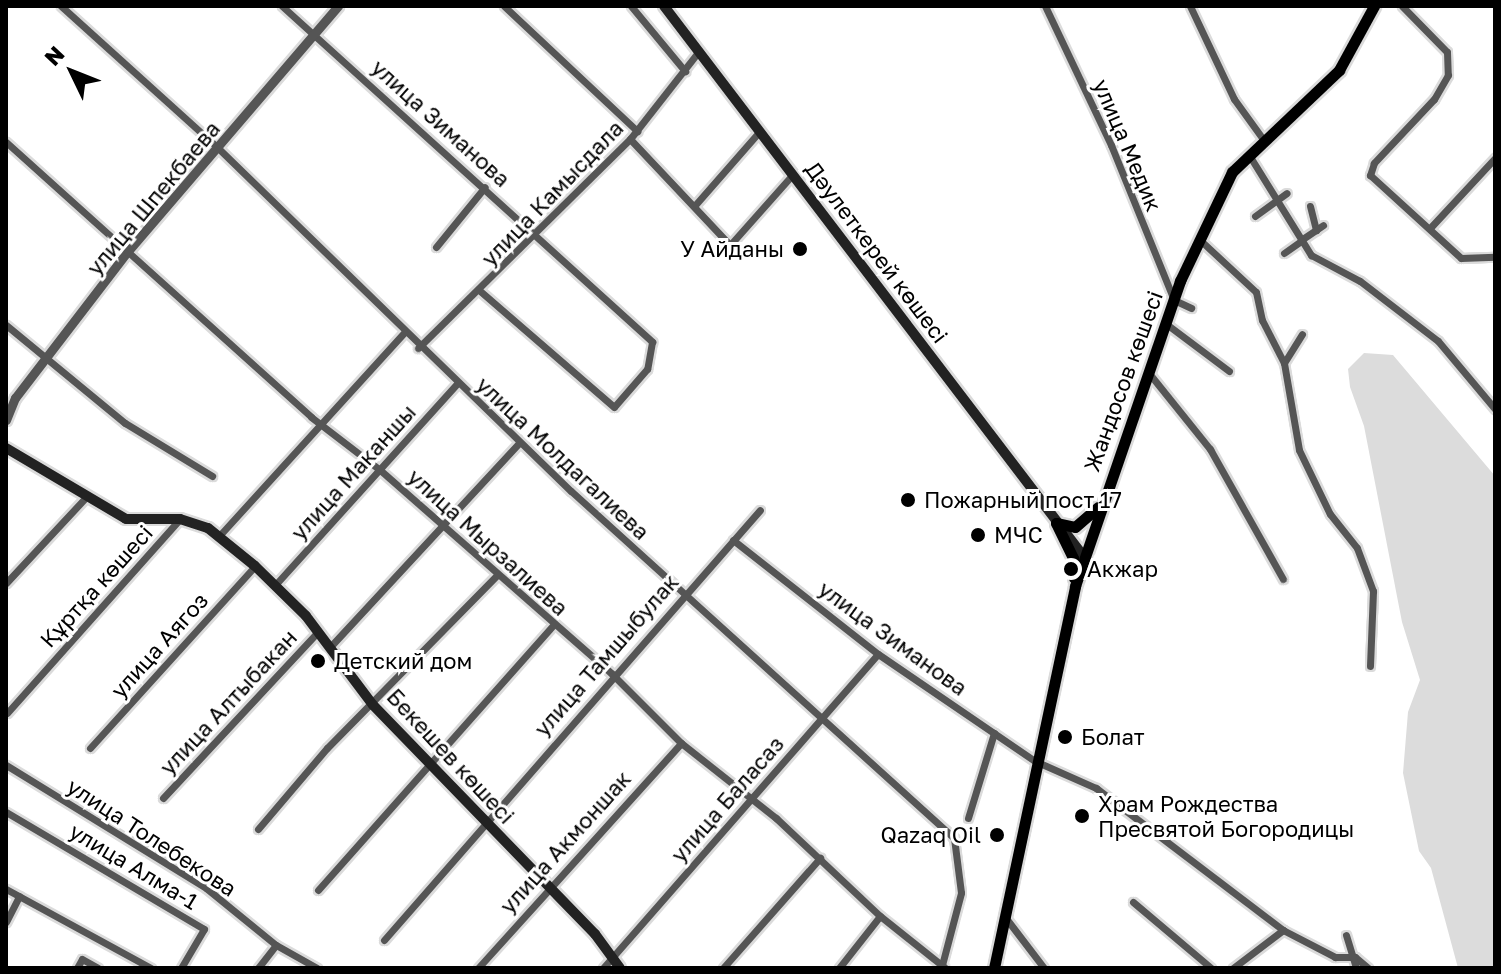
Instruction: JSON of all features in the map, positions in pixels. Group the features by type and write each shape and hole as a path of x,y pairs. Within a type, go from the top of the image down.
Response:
{"main road":[{"name":"Дәулеткерей көшесі","path":"664,6 1084,557"},
{"name":"Жандосов көшесі","path":"994,968 1035,761 1075,586 1100,504 1198,238 1224,185 1263,139 1339,70 1374,6"},
{"name":"Бекешев көшесі","path":"6,448 140,523 180,519 219,536 255,566 276,584 318,632 373,705 484,825 550,887 620,968"},
{"path":"1056,523 1075,527 1100,504"},
{"path":"1056,523 1073,558 1075,586"}],"street":[{"name":"улица Молдагалиева","path":"61,6 218,148 418,348 519,443 954,838 961,893 944,967"},
{"name":"улица Зиманова","path":"282,6 537,233 654,345 644,374 615,407 480,291"},
{"name":"улица Шпекбаева","path":"6,420 15,398 128,251 338,6"},
{"path":"504,6 637,131"},
{"path":"631,6 685,71"},
{"name":"улица Медик","path":"1045,6 1115,155 1174,300"},
{"path":"1190,6 1234,99 1263,139"},
{"path":"1402,6 1447,52 1448,75 1434,99 1374,163 1370,175 1464,260 1495,257"},
{"name":"улица Камысдала","path":"418,348 480,291 630,139 700,51"},
{"path":"696,204 760,131"},
{"path":"630,139 696,204 730,245 793,174"},
{"name":"улица Мырзалиева","path":"6,142 320,422 444,525 612,674 681,743 750,797 880,916 944,967"},
{"path":"1249,153 1251,166 1316,259 1360,281 1438,341 1495,409"},
{"path":"1430,228 1495,158"},
{"path":"436,247 485,187"},
{"path":"1255,216 1287,193"},
{"path":"1284,253 1320,228 1310,206"},
{"path":"1198,238 1253,286 1284,363 1299,450 1330,514 1357,548 1373,591 1370,666"},
{"path":"1174,300 1191,308"},
{"path":"1165,323 1229,371"},
{"path":"6,325 125,423 212,476"},
{"path":"219,536 404,333"},
{"path":"1284,363 1302,334"},
{"path":"1148,372 1210,449 1283,579"},
{"name":"улица Маканшы","path":"276,584 457,384"},
{"path":"330,647 519,443"},
{"path":"6,583 87,496"},
{"name":"улица Тамшыбулак","path":"384,940 612,674 760,510"},
{"name":"Құртқа көшесі","path":"7,713 180,519"},
{"name":"улица Зиманова","path":"733,540 878,654 1035,761 1096,788 1283,930 1335,957"},
{"name":"улица Аягоз","path":"90,748 255,566"},
{"path":"258,829 327,748 373,705 497,575"},
{"path":"318,890 554,624"},
{"name":"улица Алтыбакан","path":"163,798 318,632"},
{"name":"улица Баласаз","path":"603,968 878,654"},
{"path":"968,818 994,733"},
{"name":"улица Акмоншак","path":"478,968 681,743"},
{"name":"улица Толебекова","path":"6,765 206,888 276,945 317,968"},
{"name":"улица Алма-1","path":"6,812 204,929 181,968"},
{"path":"723,968 820,858"},
{"path":"6,889 151,968"},
{"path":"6,922 19,896"},
{"path":"1133,902 1211,968"},
{"path":"839,968 880,916"},
{"path":"1005,917 1044,968"},
{"path":"1233,968 1283,930"},
{"path":"1346,935 1356,968"},
{"path":"258,968 276,945"},
{"path":"1335,968 1335,957 1355,957 1368,968"},
{"path":"77,968 82,959 98,968"}],"shaded area":[{"path":"1364,353 1393,355 1495,476 1495,968 1458,968 1431,868 1419,851 1403,773 1408,712 1420,680 1402,622 1364,426 1350,387 1348,369"}],"place":[{"name":"У Айданы","path":"800,249"},
{"name":"Пожарный пост 17","path":"908,500"},
{"name":"МЧС","path":"978,535"},
{"name":"Акжар","path":"1071,569"},
{"name":"Детский дом","path":"318,661"},
{"name":"Болат","path":"1065,737"},
{"name":"Храм Рождества Пресвятой Богородицы","path":"1082,816"},
{"name":"Qazaq Oil","path":"997,835"}]}
